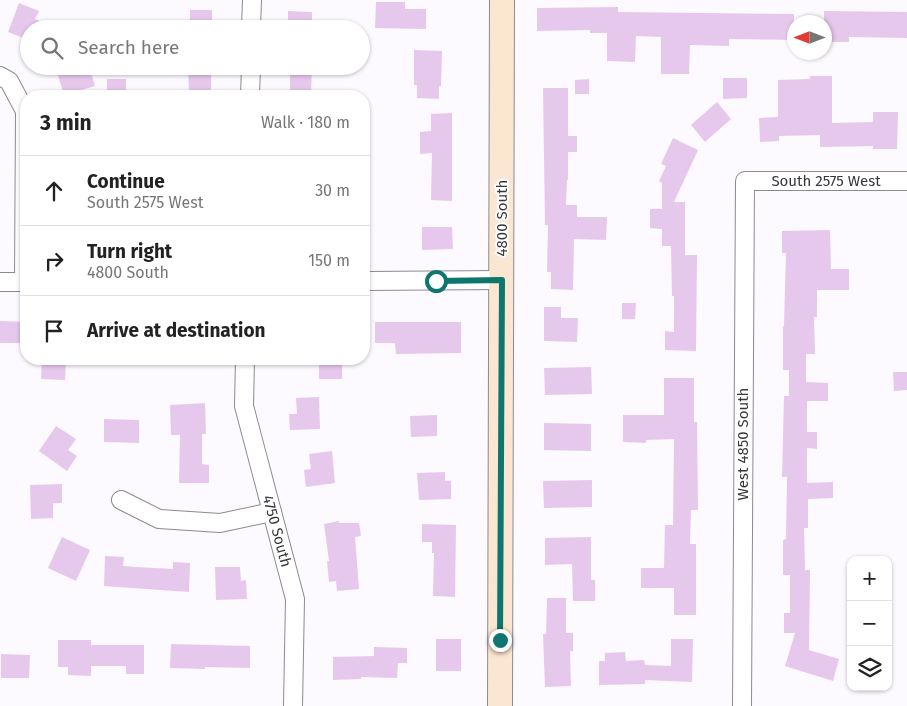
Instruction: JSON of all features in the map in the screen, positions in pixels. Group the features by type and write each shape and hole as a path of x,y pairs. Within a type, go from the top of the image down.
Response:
{"main road":[{"name":"4800 South","path":"500,706 502,0"}],"street":[{"path":"251,20 252,0"},
{"path":"250,75 250,90"},
{"path":"4,78 20,103"},
{"name":"South 2575 West","path":"745,181 907,181"},
{"name":"West 4850 South","path":"742,706 745,181"},
{"path":"370,281 502,280"},
{"path":"0,282 20,282"},
{"name":"4750 South","path":"245,365 244,406 295,599 293,706"},
{"path":"121,500 158,520 220,523 272,512"}],"building":[{"path":"376,2 405,2 405,9 426,9 426,29 375,28"},
{"path":"19,3 39,11 35,19 37,20 20,20 20,37 8,32"},
{"path":"618,7 618,12 794,15 787,15 787,40 729,39 729,46 690,45 689,74 661,74 661,37 636,36 635,62 607,61 607,33 590,33 590,30 537,31 537,8"},
{"path":"190,10 212,10 212,20 190,20"},
{"path":"288,11 312,12 312,20 288,20"},
{"path":"824,11 907,12 907,38 849,37 849,42 832,42 832,15 824,15"},
{"path":"414,50 442,51 439,99 417,98 417,85 414,85"},
{"path":"58,75 92,75 95,86 81,90 62,90"},
{"path":"188,75 211,75 211,90 189,90"},
{"path":"290,75 312,75 311,90 290,90"},
{"path":"810,76 832,76 832,123 873,122 873,112 898,112 897,149 873,149 873,146 820,147 820,135 779,136 779,141 760,142 759,118 778,117 778,80 810,79"},
{"path":"723,78 747,78 747,98 723,99"},
{"path":"107,79 126,79 126,90 107,90"},
{"path":"589,79 589,94 575,94 575,80"},
{"path":"543,88 568,88 568,136 577,136 577,152 568,152 566,205 577,205 577,217 607,217 606,240 574,239 573,290 551,289 551,272 547,272 548,225 545,225"},
{"path":"717,102 731,119 705,142 691,125"},
{"path":"452,113 452,201 431,200 432,153 420,154 420,132 431,131 431,114"},
{"path":"673,138 698,150 674,202 685,202 685,255 697,255 696,351 665,350 665,331 674,332 671,246 662,246 662,229 650,228 650,209 662,209 662,183 659,181 666,166 661,164"},
{"path":"422,227 452,227 453,249 422,250"},
{"path":"830,230 831,269 849,269 849,290 817,290 817,317 814,317 815,354 806,354 806,382 828,383 828,401 807,401 807,432 817,432 817,449 807,448 807,483 833,482 833,498 808,499 808,528 804,528 805,570 810,570 809,650 839,659 833,681 785,666 795,633 784,633 784,613 790,613 790,575 783,575 783,540 786,539 787,477 782,477 784,396 789,396 789,370 783,370 786,253 782,253 782,231"},
{"path":"622,303 636,303 635,319 622,319"},
{"path":"544,307 561,307 561,318 578,318 577,342 544,341"},
{"path":"0,321 20,322 20,343 0,343"},
{"path":"375,322 461,322 461,353 396,354 395,343 375,343"},
{"path":"42,365 66,365 65,380 41,379"},
{"path":"319,365 342,365 342,379 319,379"},
{"path":"591,367 592,394 545,395 544,368"},
{"path":"893,372 907,372 907,390 894,391"},
{"path":"664,378 694,378 694,422 697,422 698,510 691,510 690,544 696,544 696,615 674,615 674,588 641,588 641,568 664,568 665,525 673,525 674,439 646,440 646,443 623,442 623,415 664,415"},
{"path":"319,397 320,429 290,430 289,414 297,414 296,398"},
{"path":"205,403 206,434 202,434 202,464 209,465 209,483 179,483 180,435 171,435 170,405"},
{"path":"437,415 437,436 411,437 410,416"},
{"path":"104,419 139,420 139,443 104,442"},
{"path":"544,423 591,424 591,451 544,450"},
{"path":"56,426 76,439 68,450 77,456 67,471 39,451"},
{"path":"332,451 335,483 306,487 304,470 311,469 309,454"},
{"path":"445,472 445,481 451,481 451,499 419,500 417,473"},
{"path":"592,480 592,507 544,508 543,481"},
{"path":"62,484 62,503 53,503 53,518 31,519 30,485"},
{"path":"339,521 339,523 359,523 361,536 355,537 359,589 337,591 336,581 329,582 327,561 329,561 324,524"},
{"path":"422,524 456,525 455,597 433,596 434,553 432,553 432,542 422,542"},
{"path":"62,537 90,550 76,581 48,568"},
{"path":"591,537 591,580 595,580 595,601 573,601 572,564 545,565 545,538"},
{"path":"105,556 124,557 123,566 173,569 173,562 190,563 189,592 104,586"},
{"path":"215,567 240,567 241,581 246,580 247,599 216,600"},
{"path":"547,598 566,598 566,633 573,633 573,651 570,651 571,686 545,687 543,634 546,634"},
{"path":"436,639 461,639 461,671 436,671"},
{"path":"671,639 693,639 692,682 645,680 645,684 599,685 599,661 605,661 605,653 625,652 626,661 644,660 645,665 671,666"},
{"path":"58,640 91,640 91,645 144,645 144,674 126,674 126,666 91,666 91,676 68,675 68,667 58,667"},
{"path":"171,644 250,646 250,668 170,668"},
{"path":"374,647 407,648 407,663 398,663 397,678 361,677 361,679 333,680 333,657 374,656"},
{"path":"1,654 30,655 29,678 1,678"}],"route":[{"path":"436,281 502,280 500,640"}]}
